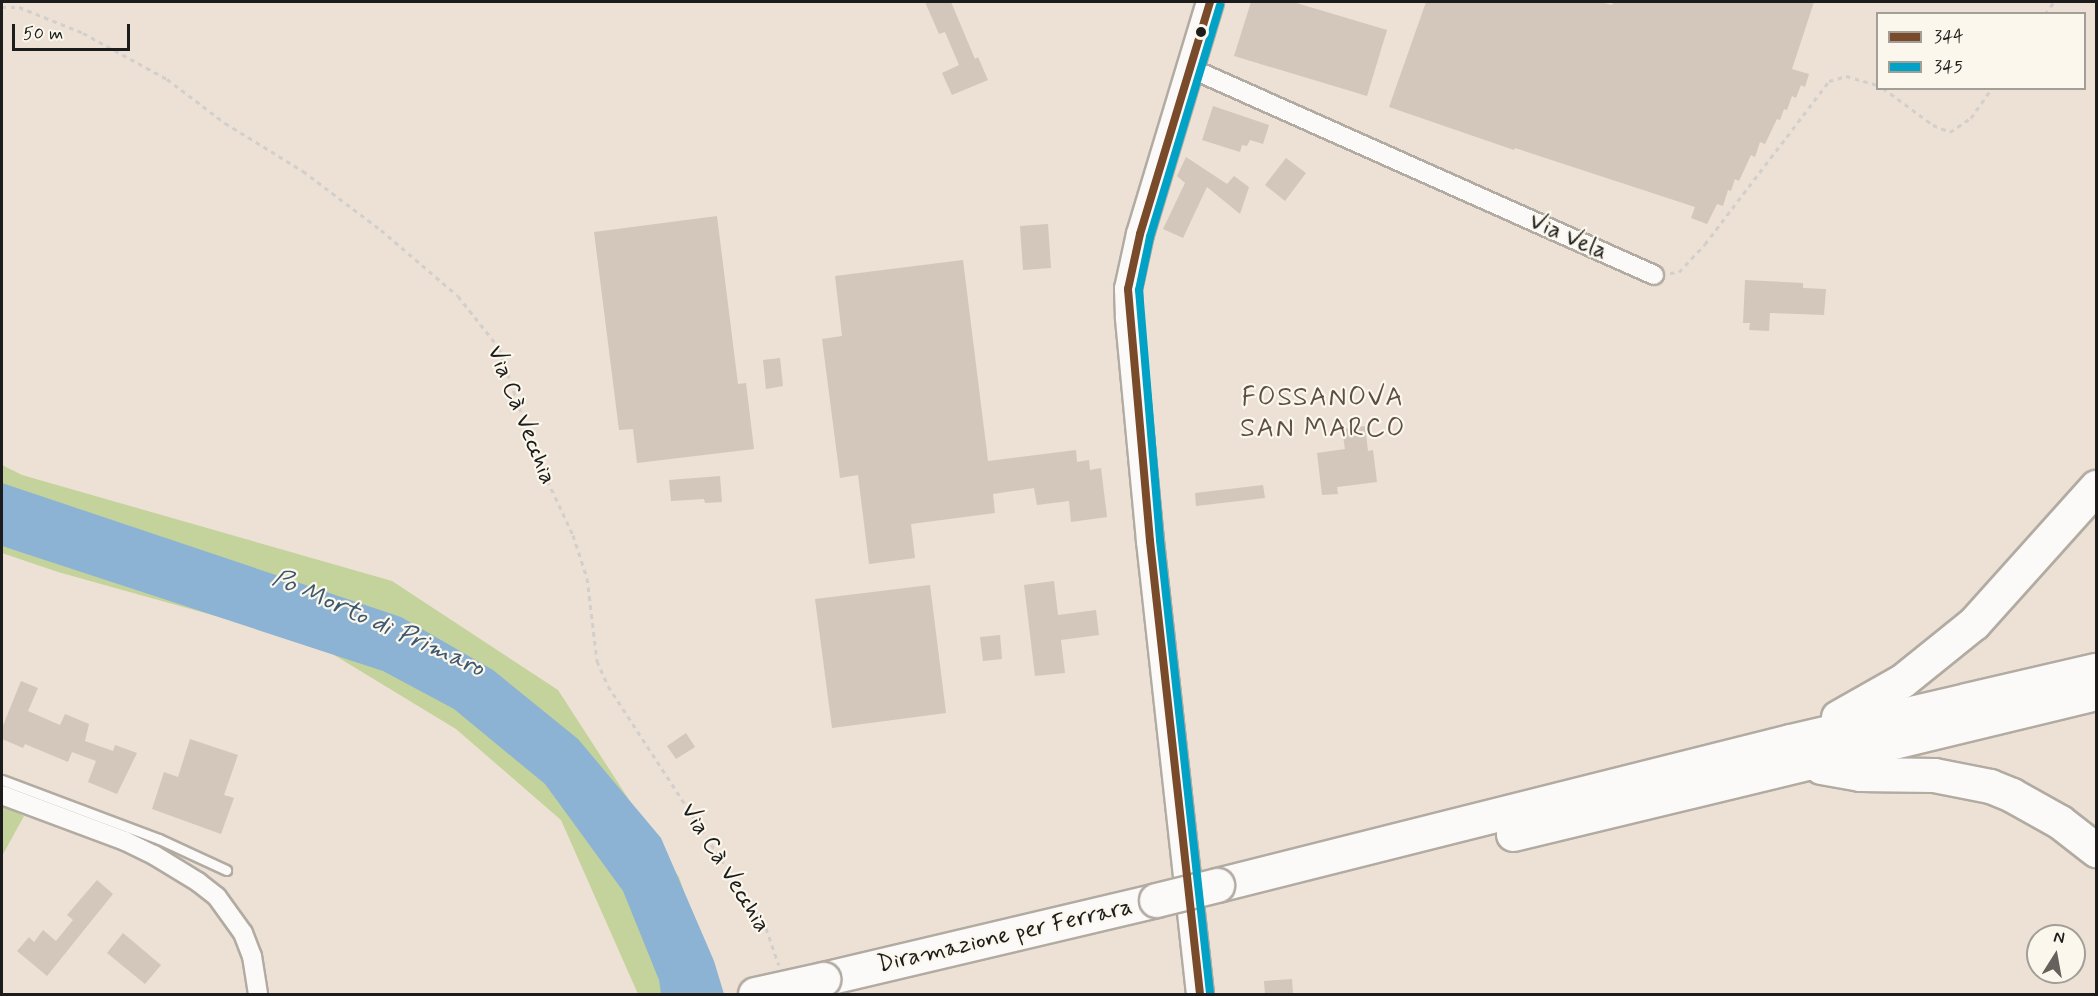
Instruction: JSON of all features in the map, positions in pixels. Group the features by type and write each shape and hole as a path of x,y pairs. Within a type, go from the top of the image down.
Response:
{"highway":[{"path":"1799,753 1951,643 1997,599 2097,488"},
{"path":"1799,753 2097,670"},
{"path":"1799,753 2097,693"},
{"path":"1799,753 1860,774 1934,775 1990,786 2012,795 2060,822 2097,850"},
{"name":"Diramazione per Ferrara","path":"755,994 832,987 1799,753"}],"main road":[{"path":"1200,994 1182,857 1128,289 1135,253 1210,2"}],"street":[{"name":"Via Vela","path":"1190,68 1654,275"},
{"path":"14,795 133,837 154,855 198,882 231,914 252,956 258,994"}],"lane":[{"path":"2,780 14,795"},
{"path":"133,837 226,870"}],"path":[{"name":"Via Cà Vecchia","path":"2,7 19,7 83,33 167,79 225,123 303,171 381,230 458,296 499,348 536,456 573,535 587,578 597,661 608,686 766,928 782,975"},
{"path":"1654,275 1679,272 1705,244 1829,81 1846,76 1876,84"},
{"path":"1886,90 1933,125 1950,132 1971,118 1991,90"}],"green space":[{"path":"2,465 22,475 392,581 558,690 679,877 717,994 638,994 561,820 456,729 316,644 58,572 2,553"},
{"path":"2,806 24,816 2,856"}],"water":[{"name":"Po Morto di Primaro","path":"2,483 401,617 493,670 578,739 661,838 714,961 724,994 661,994 659,980 623,891 545,784 454,709 383,671 2,546"}],"building":[{"path":"925,2 951,2 975,59 978,57 988,80 952,95 942,73 959,65 945,32 939,34"},
{"path":"1251,2 1293,2 1387,30 1367,96 1234,56"},
{"path":"1426,2 1600,2 1612,5 1613,2 1814,2 1792,69 1809,74 1805,87 1801,85 1796,98 1792,96 1787,110 1784,109 1780,120 1777,119 1765,144 1760,142 1755,157 1751,155 1739,181 1735,179 1731,191 1728,190 1723,206 1717,204 1707,224 1691,218 1695,207 1515,148 1514,150 1389,107"},
{"path":"1213,106 1269,125 1263,144 1250,140 1247,146 1242,145 1240,152 1202,140"},
{"path":"1186,157 1227,184 1234,176 1249,187 1240,214 1207,187 1183,238 1163,229 1185,183 1177,176"},
{"path":"1286,158 1306,173 1285,201 1265,185"},
{"path":"717,216 738,384 746,383 754,449 637,463 633,429 619,430 594,232"},
{"path":"1048,224 1051,268 1023,270 1020,226"},
{"path":"963,260 988,461 1076,450 1077,462 1089,460 1090,470 1101,468 1107,517 1071,522 1069,501 1037,505 1034,488 993,494 995,513 911,524 915,558 869,564 858,475 840,478 822,339 842,336 835,276"},
{"path":"1745,280 1803,283 1803,288 1826,289 1824,315 1770,313 1769,331 1749,330 1750,323 1743,323"},
{"path":"780,358 783,386 766,389 763,360"},
{"path":"1365,426 1368,451 1373,450 1377,482 1337,487 1338,494 1322,495 1317,453 1345,449 1342,429"},
{"path":"720,476 722,502 705,503 704,499 671,501 669,480"},
{"path":"1263,485 1265,498 1196,506 1195,493"},
{"path":"1054,581 1058,615 1096,610 1099,635 1061,640 1065,673 1035,676 1024,585"},
{"path":"930,585 946,713 832,728 815,599"},
{"path":"1000,635 1002,659 983,661 980,637"},
{"path":"21,681 38,688 28,711 60,725 65,714 89,724 85,741 113,751 115,745 137,753 117,794 88,782 96,761 72,752 68,762 25,744 23,748 2,739 2,728"},
{"path":"686,733 695,747 676,759 667,746"},
{"path":"190,739 238,755 224,795 234,798 221,834 152,809 164,772 178,777"},
{"path":"97,880 113,894 47,976 17,951 29,937 34,942 43,930 56,941 73,920 67,915"},
{"path":"123,933 161,965 145,984 107,953"},
{"path":"1292,979 1293,994 1265,994 1264,981"}],"transit line":[{"name":"344","path":"1200,994 1150,541 1128,289 1140,234 1210,2"},
{"name":"345","path":"1210,993 1160,540 1139,290 1150,237 1220,5"}],"district":[{"name":"FOSSANOVA SAN MARCO","path":"1323,412"}]}
